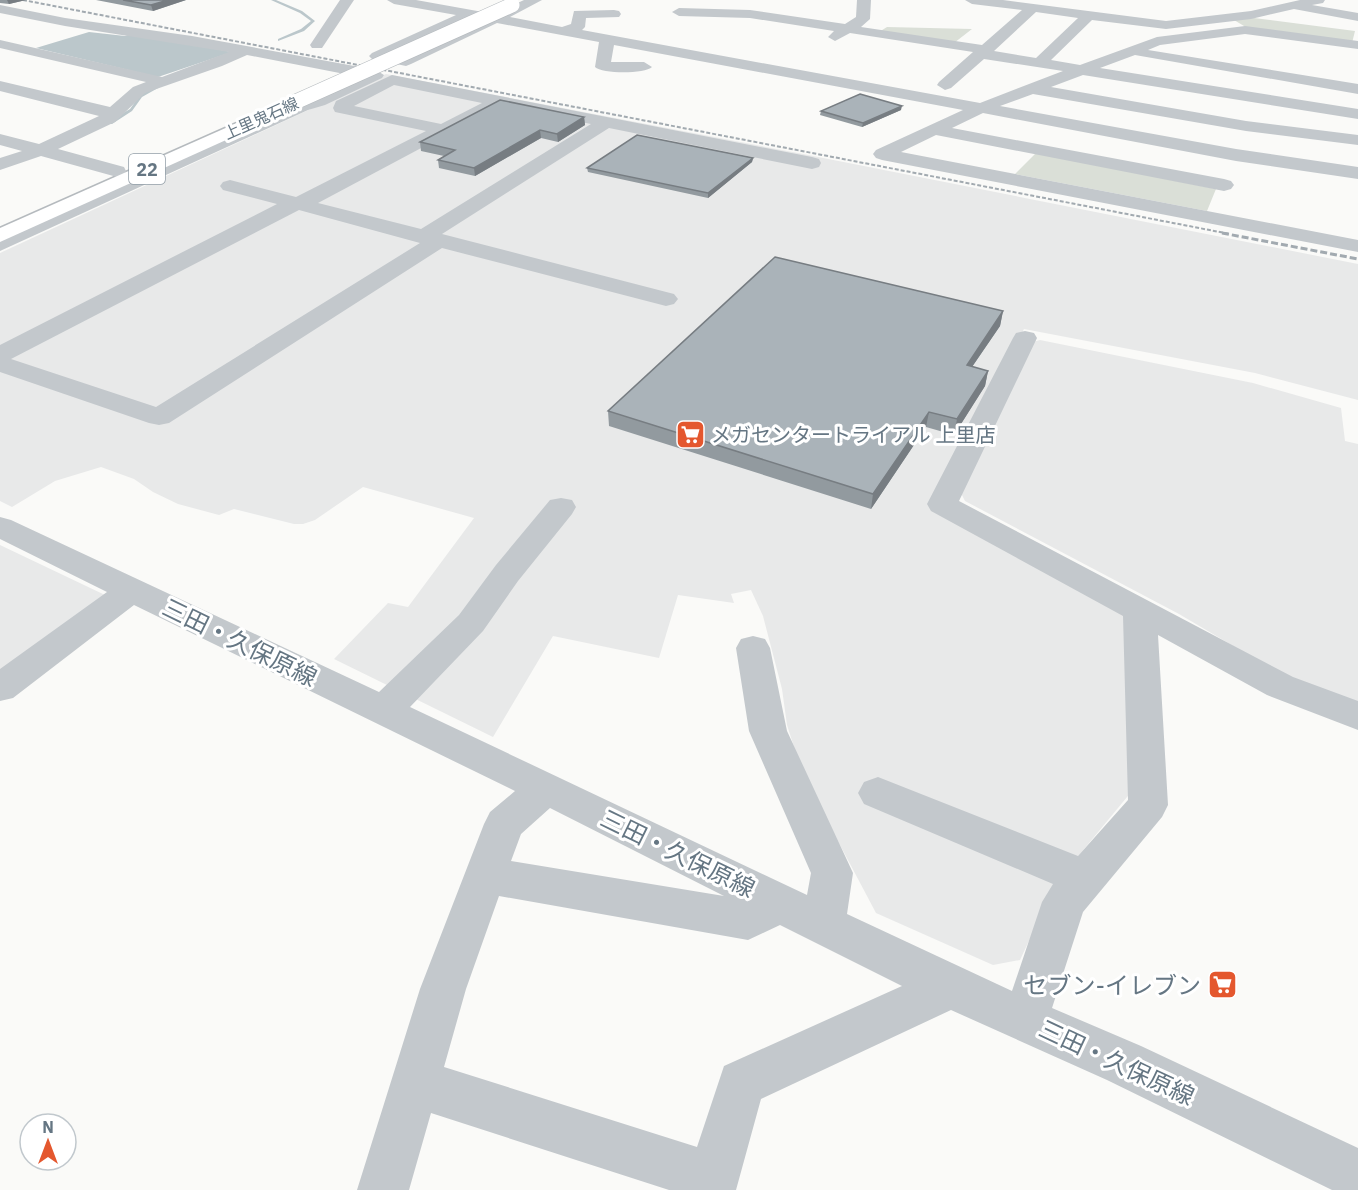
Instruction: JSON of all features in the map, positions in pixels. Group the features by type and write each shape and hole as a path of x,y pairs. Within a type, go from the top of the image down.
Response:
{"main road":[{"name":"上里鬼石線","path":"0,236 504,5"}],"street":[{"path":"317,45 347,0"},
{"path":"394,0 470,14"},
{"path":"504,5 406,61 377,56 470,14 504,5 535,0"},
{"path":"846,48 824,44 863,19 864,0"},
{"path":"972,0 1166,25 1251,15 1313,1 1358,7"},
{"path":"504,5 559,30 1236,155 1358,173"},
{"path":"1293,5 1358,17"},
{"path":"559,30 578,27 579,14 617,6"},
{"path":"724,30 749,7"},
{"path":"679,12 749,7 846,29 1039,63 1356,110"},
{"path":"945,85 1033,8"},
{"path":"1175,8 1215,18 1290,50 1348,59"},
{"path":"0,9 245,50 376,75 302,106 0,245"},
{"path":"0,22 28,14"},
{"path":"1039,63 1089,15"},
{"path":"1251,15 1358,29"},
{"path":"1358,45 1245,30 1157,42 981,108 882,154 1358,246"},
{"path":"607,39 603,67 644,67"},
{"path":"681,54 707,40"},
{"path":"4,48 161,81"},
{"path":"0,164 41,150 116,113 139,90 217,63 245,50"},
{"path":"1133,52 1358,89"},
{"path":"1224,67 1231,58 1252,55"},
{"path":"945,64 967,68"},
{"path":"0,228 24,212 346,69"},
{"path":"444,130 341,108 342,105 392,80 812,163"},
{"path":"0,86 116,113"},
{"path":"1032,89 1246,126 1358,141"},
{"path":"0,355 280,210 315,197 498,101"},
{"path":"0,364 159,417 607,122"},
{"path":"1212,218 1246,126"},
{"path":"936,130 1224,185"},
{"path":"0,139 117,171"},
{"path":"1006,178 1036,149"},
{"path":"230,186 666,299"},
{"path":"1025,338 942,504 1280,686 1358,716"},
{"path":"383,711 471,623 507,573 561,507"},
{"name":"三田・久保原線","path":"0,527 546,788 951,987 1124,1064 1358,1175"},
{"path":"0,688 132,590"},
{"path":"1024,1020 1064,902 1148,805 1140,610"},
{"path":"753,648 768,731 832,873 825,925"},
{"path":"383,1190 443,989 504,824 546,788"},
{"path":"878,793 1084,878"},
{"path":"485,875 748,920 779,903"},
{"path":"415,1083 712,1184 741,1083 951,987"}],"shaded area":[{"path":"1246,17 1355,31 1352,43 1249,29 1234,20"},
{"path":"887,27 972,29 954,43 879,32"},
{"path":"89,32 125,36 131,34 232,52 158,77 36,48"},
{"path":"386,74 1358,264 1358,400 1255,373 1024,329 933,504 1130,613 1132,791 1056,883 1020,960 993,965 876,913 803,775 787,725 782,689 763,616 751,590 731,594 734,603 678,595 659,658 553,636 493,737 334,659 388,603 408,607 474,518 363,487 315,520 303,524 294,524 234,509 219,515 178,504 153,492 134,479 101,467 55,481 12,507 0,501 0,253"},
{"path":"1036,153 1216,189 1207,211 1015,174"},
{"path":"1040,340 1253,383 1341,408 1345,441 1358,444 1358,703 1303,687 1179,614 965,501 960,491 1033,342"},
{"path":"0,545 105,595 0,681"}],"building":[{"path":"123,0 168,0 151,5"},
{"path":"860,94 902,106 863,123 821,111"},
{"path":"500,100 584,117 557,134 540,130 474,168 438,160 455,150 420,142"},
{"path":"637,135 753,158 708,193 587,168"},
{"path":"775,257 1003,311 967,365 988,371 957,419 929,412 873,494 608,411"}],"waterway":[{"path":"273,0 301,12 313,21 303,30 279,40"},
{"path":"110,123 131,110 141,96 156,88"}],"railway":[{"path":"23,0 1230,234"},
{"path":"1222,233 1358,259"}],"place":[{"name":"メガセンタートライアル 上里店","path":"690,434"},
{"name":"セブン-イレブン","path":"1222,985"}]}
